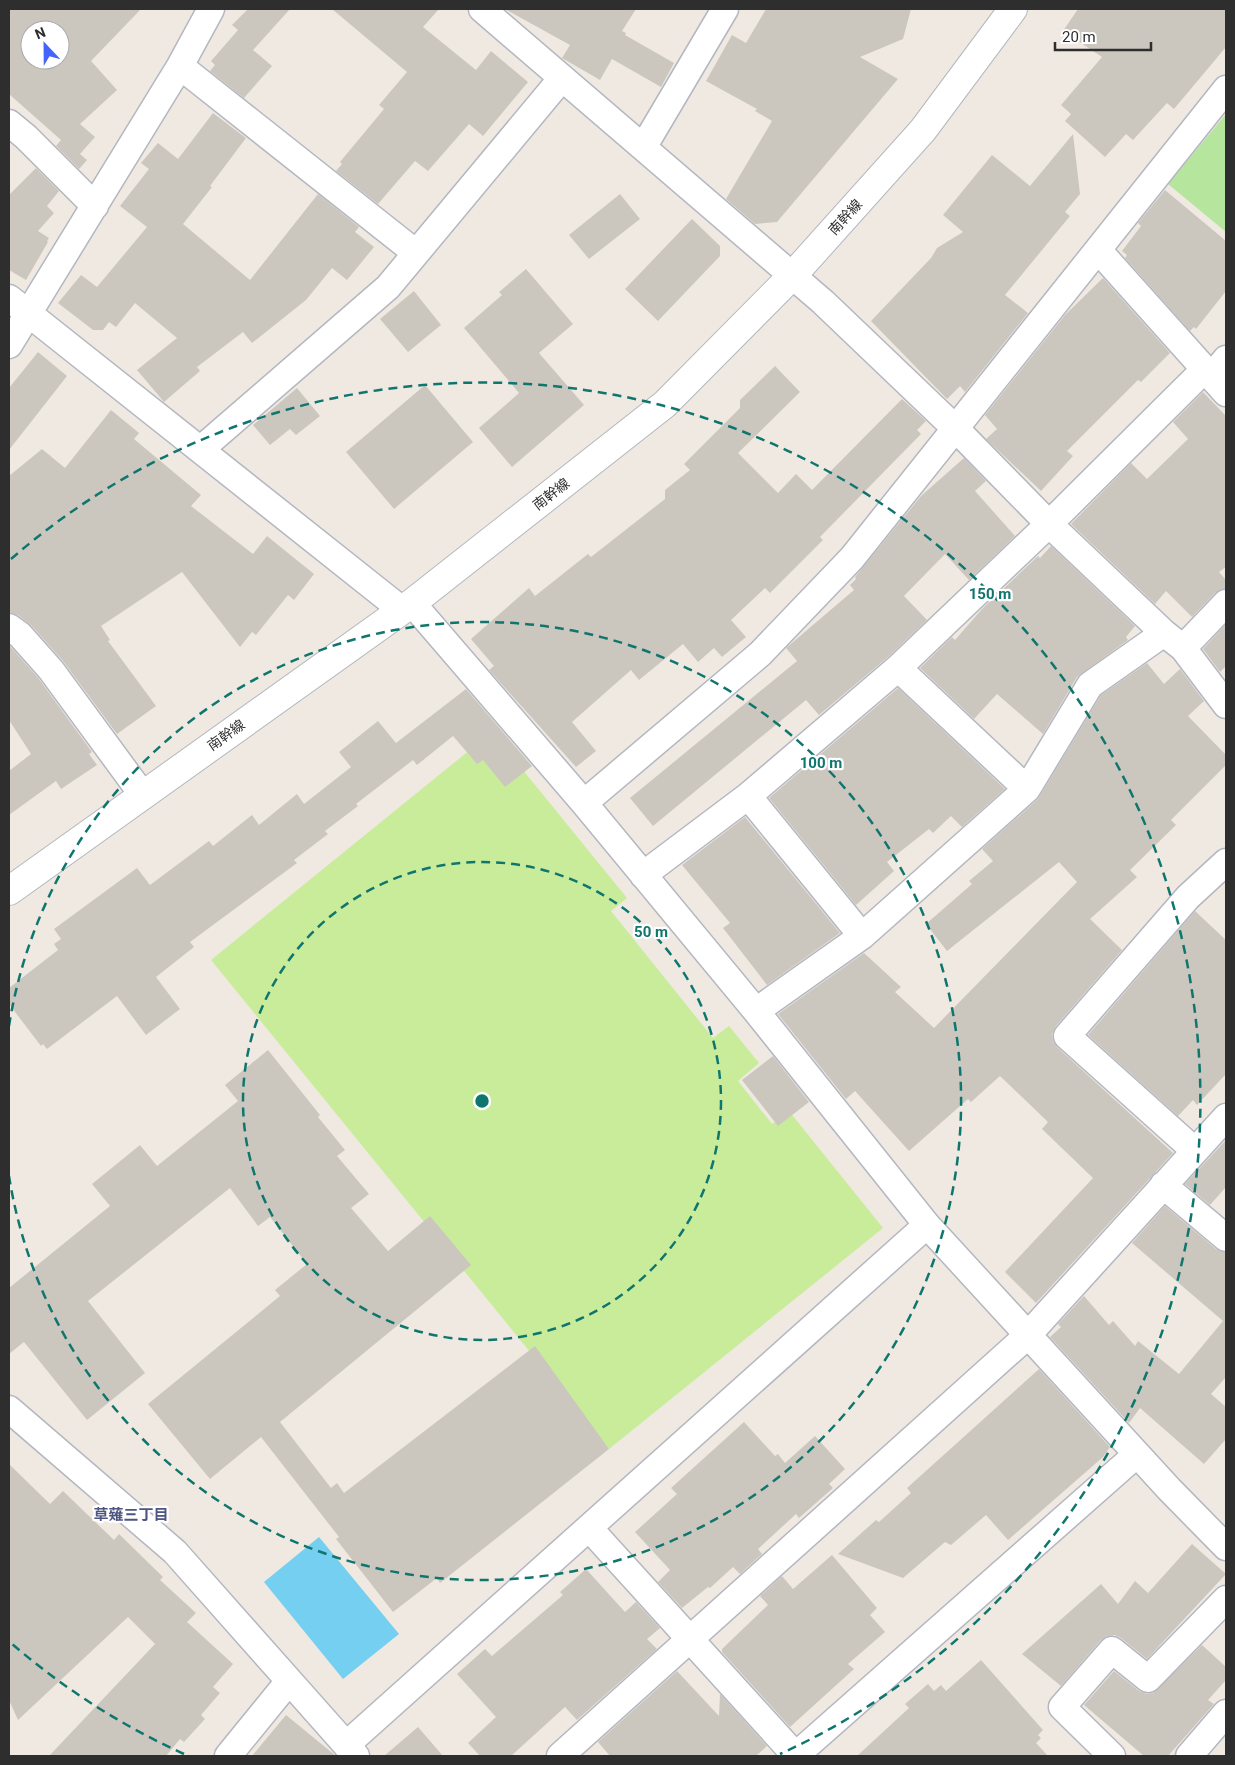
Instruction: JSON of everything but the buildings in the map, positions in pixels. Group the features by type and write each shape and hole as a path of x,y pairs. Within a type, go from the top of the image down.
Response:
{"main road":[{"name":"南幹線","path":"9,891 407,606 665,404 793,275 923,130 1013,9"}],"street":[{"path":"9,345 19,305 94,206 180,66 211,9"},
{"path":"482,9 793,275 956,429 1048,524 1173,640 1226,705"},
{"path":"644,146 725,9"},
{"path":"180,66 416,253"},
{"path":"201,449 388,287 562,78"},
{"path":"584,803 760,654 852,558 1099,251 1226,89"},
{"path":"9,123 26,137 94,206"},
{"path":"643,875 748,796 898,668 1048,524 1217,374 1099,251"},
{"path":"19,305 201,449 407,606 584,803 756,1011 927,1225 1136,1454 1226,1546"},
{"path":"756,1011 862,936 1027,788 1090,685 1173,640 1226,603"},
{"path":"9,627 20,634 51,670 142,794"},
{"path":"898,668 1027,788"},
{"path":"748,796 862,936"},
{"path":"1194,1150 1067,1036 1188,897 1226,862"},
{"path":"560,1756 1028,1336 1194,1150 1226,1117"},
{"path":"1163,1185 1226,1238"},
{"path":"9,1410 175,1552 351,1751 590,1529 927,1225"},
{"path":"590,1529 796,1756 1136,1454"},
{"path":"1112,1756 1062,1707 1112,1650 1148,1680 1226,1599"},
{"path":"228,1756 289,1681"},
{"path":"1189,1756 1226,1713"}],"green space":[{"path":"1226,114 1226,232 1168,184"},
{"path":"492,732 627,898 611,911 713,1038 729,1026 759,1063 738,1081 772,1124 789,1111 883,1228 609,1449 211,960"}],"water":[{"path":"319,1537 399,1634 343,1679 264,1582"}],"district":[{"name":"草薙三丁目","path":"131,1515"}]}
